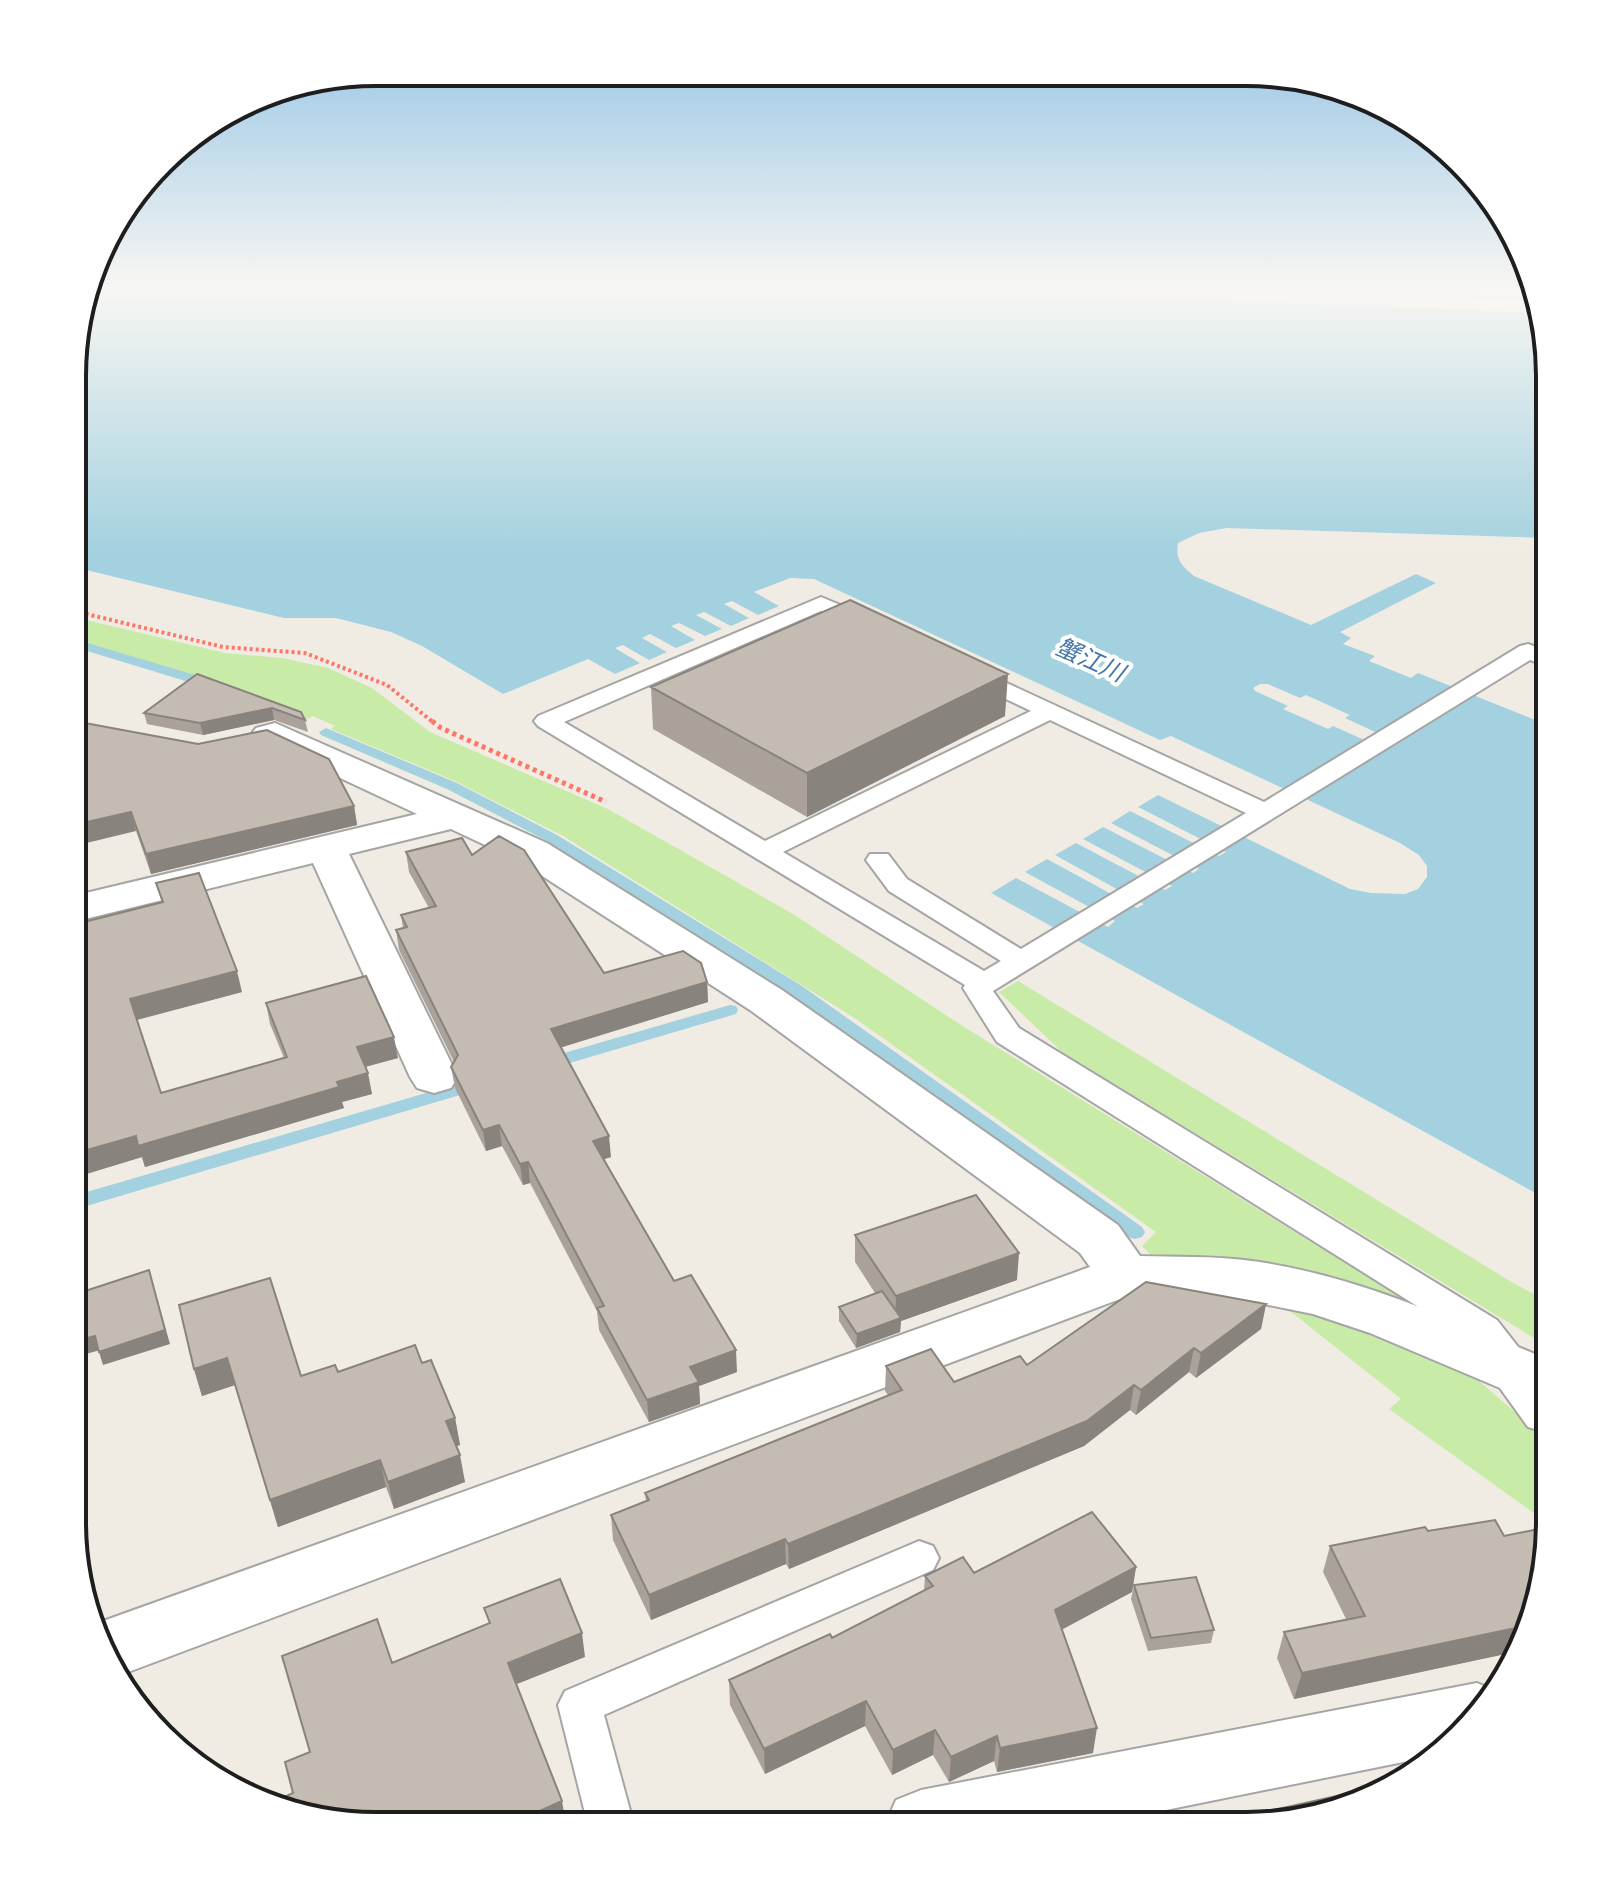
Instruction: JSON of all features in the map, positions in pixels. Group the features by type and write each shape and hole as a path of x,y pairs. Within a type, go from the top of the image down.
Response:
{"street":[{"path":"231,743 275,734 533,852 766,1000 1099,1239 1125,1276"},
{"path":"86,906 457,816"},
{"path":"326,848 434,1077"},
{"path":"114,1647 1125,1276 1244,1280 1315,1294 1390,1318 1535,1391"},
{"path":"987,1812 1459,1719"}],"lane":[{"path":"892,637 821,603 546,721 984,984"},
{"path":"1535,1391 1484,1330 1008,1035 977,988 1528,651 1536,654"},
{"path":"949,664 1265,812"},
{"path":"765,851 1049,711"},
{"path":"879,860 898,885 1020,961"},
{"path":"608,1812 580,1705 919,1558"}],"path":[{"path":"86,614 223,647 305,653 340,665 387,685 441,728 549,778"}],"green space":[{"path":"86,620 225,653 282,658 328,668 372,688 430,732 608,809 793,914 961,1025 1453,1330 1292,1271 1152,1256 1142,1246 1156,1232 856,1019 563,836 455,781 331,729 335,726 313,716 306,720 223,685 86,644"},
{"path":"1018,981 1536,1295 1536,1339 1063,1053 999,992"},
{"path":"1276,1300 1357,1325 1463,1367 1536,1430 1536,1515 1389,1409 1401,1399"}],"water":[{"name":"蟹江川","path":"86,377 1536,377 1536,538 1227,528 1199,533 1178,543 1177,549 1180,562 1194,576 1311,625 1416,574 1436,583 1340,632 1351,638 1343,644 1375,656 1369,661 1411,678 1418,673 1536,720 1536,1193 991,893 1016,878 1108,927 1115,921 1025,872 1047,859 1137,908 1144,904 1055,855 1076,843 1165,890 1172,886 1083,839 1103,827 1193,873 1199,869 1111,823 1130,811 1219,856 1226,852 1138,807 1158,795 1350,889 1405,894 1418,889 1427,877 1427,866 1419,855 1400,843 1171,736 1160,740 814,579 790,578 754,592 779,606 758,615 732,601 724,604 749,618 731,626 704,612 696,615 722,629 705,636 679,623 671,626 695,640 676,648 650,634 642,638 667,652 649,660 623,645 615,648 640,663 615,674 588,659 503,694 422,646 391,632 336,618 284,618 86,570","holes":["1268,684 1300,698 1306,695 1350,715 1345,718 1399,743 1387,750 1333,726 1328,729 1283,709 1288,706 1253,688"]}],"building":[{"path":"850,600 1008,674 807,773 651,687"},
{"path":"197,674 301,712 305,720 272,708 200,723 144,713"},
{"path":"86,723 198,744 267,730 329,759 354,806 146,854 131,812 86,822"},
{"path":"499,836 524,850 604,973 683,951 701,963 707,982 551,1029 609,1136 593,1141 674,1281 691,1275 736,1350 690,1367 699,1382 647,1400 597,1308 604,1306 528,1162 520,1164 499,1125 483,1130 451,1067 458,1055 396,930 407,927 401,915 436,906 406,852 462,838 472,855"},
{"path":"199,873 237,971 130,999 161,1093 287,1057 266,1003 366,976 394,1037 357,1047 368,1073 337,1082 339,1087 138,1146 136,1136 86,1150 86,921 163,902 156,883"},
{"path":"976,1195 1019,1253 896,1296 855,1235"},
{"path":"149,1270 165,1330 99,1352 95,1336 86,1338 86,1291"},
{"path":"270,1278 301,1376 335,1365 338,1372 415,1345 422,1363 431,1360 455,1418 446,1421 460,1455 388,1482 380,1460 270,1500 227,1358 194,1369 179,1305"},
{"path":"1146,1282 1266,1304 1201,1353 1194,1348 1141,1390 1134,1385 1087,1421 788,1544 785,1539 649,1595 611,1515 649,1500 645,1493 902,1390 886,1366 931,1349 954,1382 1020,1356 1027,1365"},
{"path":"882,1291 901,1318 857,1334 839,1307"},
{"path":"1092,1512 1136,1567 1055,1610 1097,1728 1000,1748 997,1736 951,1757 935,1730 893,1750 866,1701 764,1749 729,1680 830,1634 832,1638 933,1586 925,1576 963,1557 974,1573"},
{"path":"1495,1520 1504,1536 1536,1530 1534,1560 1516,1628 1302,1673 1284,1632 1365,1616 1330,1546 1425,1527 1428,1531"},
{"path":"1196,1577 1214,1630 1151,1638 1134,1585"},
{"path":"560,1579 582,1633 508,1663 562,1801 537,1812 376,1812 338,1810 284,1797 293,1793 285,1762 310,1752 282,1656 377,1619 392,1663 490,1623 484,1608"},
{"path":"1348,1794 1303,1806 1270,1811"}],"waterway":[{"path":"86,647 210,684"},
{"path":"326,732 452,786 552,838 796,990 1135,1232"},
{"path":"546,1064 730,1010"},
{"path":"86,1199 474,1085"}]}
